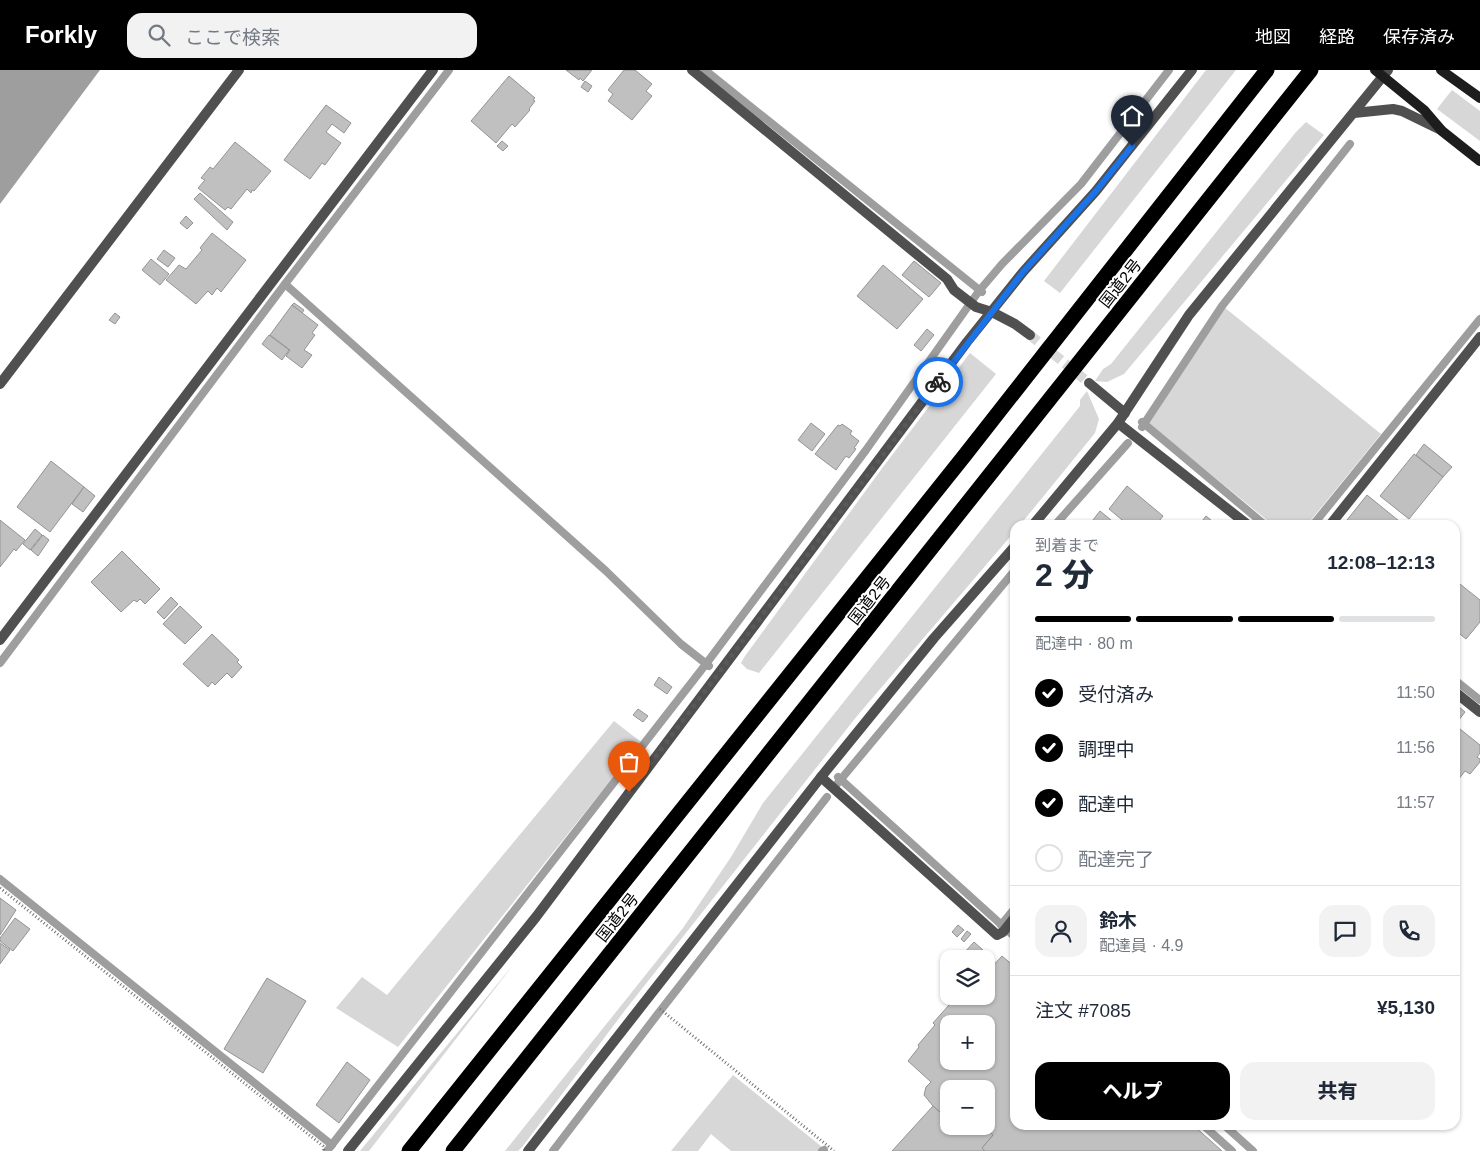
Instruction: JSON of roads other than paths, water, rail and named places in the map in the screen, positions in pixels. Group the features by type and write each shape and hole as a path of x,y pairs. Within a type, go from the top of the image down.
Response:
{"highway":[{"name":"国道2号","path":"453,1151 1312,70"},
{"name":"国道2号","path":"409,1151 952,470 1263,76"}],"main road":[{"path":"1441,70 1480,98"},
{"path":"1382,72 1424,110 1442,131 1480,161"}],"street":[{"path":"0,384 239,70"},
{"path":"0,640 434,70"},
{"path":"692,70 947,279 954,290 971,303 1015,324 1030,335"},
{"path":"348,1151 536,917 687,714 1023,272 1096,191 1192,70"},
{"path":"1037,520 1118,423 1189,316 1354,113 1382,72"},
{"path":"1354,113 1393,108 1442,131"},
{"path":"1334,520 1480,337"},
{"path":"1089,382 1124,413"},
{"path":"1118,423 1242,520"},
{"path":"528,1151 821,777 934,638 1010,552"},
{"path":"1460,696 1480,712"},
{"path":"821,777 997,935 1009,925"}],"waterway":[{"path":"0,663 285,284 449,70"},
{"path":"705,70 982,292"},
{"path":"327,1151 706,664 866,450 979,291 1002,264 1081,184 1169,70"},
{"path":"1142,427 1222,306 1350,144"},
{"path":"285,284 606,571 681,644 709,666"},
{"path":"1317,520 1480,319"},
{"path":"1142,422 1259,520"},
{"path":"1059,520 1128,443"},
{"path":"837,784 1010,576"},
{"path":"1460,684 1480,700"},
{"path":"838,777 1010,932"},
{"path":"553,1151 827,797"},
{"path":"0,879 332,1145"},
{"path":"1001,925 1010,914"},
{"path":"1209,1130 1232,1151"},
{"path":"1230,1130 1253,1151"}],"tunnel":[{"path":"1030,335 1089,383"}]}
